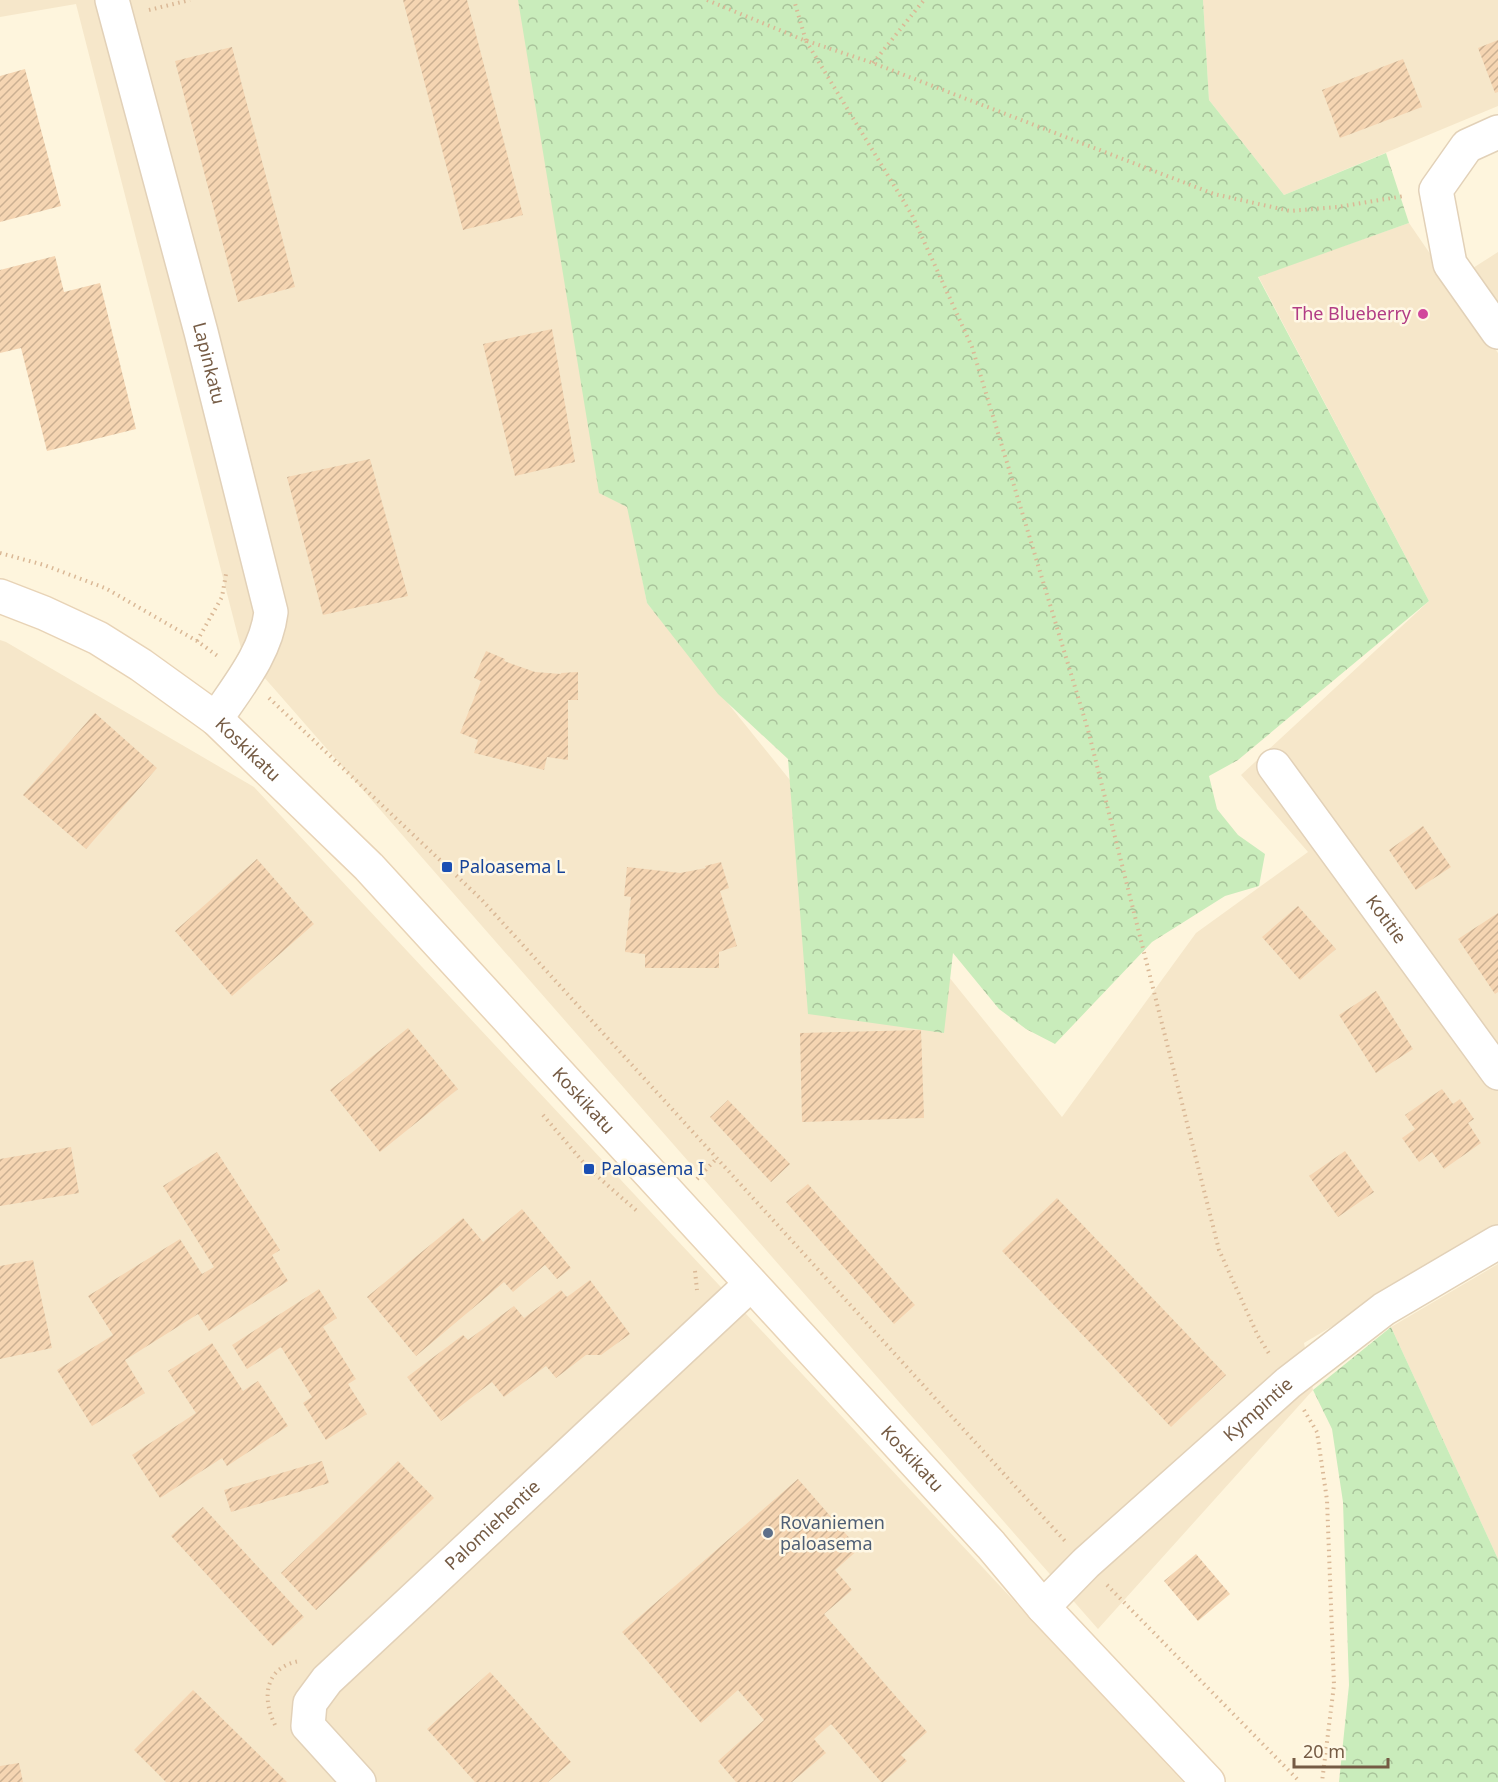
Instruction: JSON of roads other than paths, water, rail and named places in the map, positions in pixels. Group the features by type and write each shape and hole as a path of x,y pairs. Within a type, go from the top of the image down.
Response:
{"street":[{"name":"Lapinkatu","path":"117,1 271,612 264,643 216,719"},
{"path":"1498,132 1467,146 1436,190 1450,264 1498,332"},
{"name":"Koskikatu","path":"0,596 98,638 141,665 216,719 369,867 991,1545 1043,1606 1208,1782"},
{"name":"Kotitie","path":"1274,766 1498,1073"},
{"name":"Kympintie","path":"1043,1606 1086,1563 1288,1383 1384,1310 1498,1242"},
{"name":"Palomiehentie","path":"359,1782 308,1726 310,1703 327,1680 751,1284"}],"place":[{"name":"The Blueberry","path":"1423,314"},
{"name":"Paloasema L","path":"447,867"},
{"name":"Paloasema I","path":"589,1169"},
{"name":"Rovaniemen paloasema","path":"768,1533"}]}
